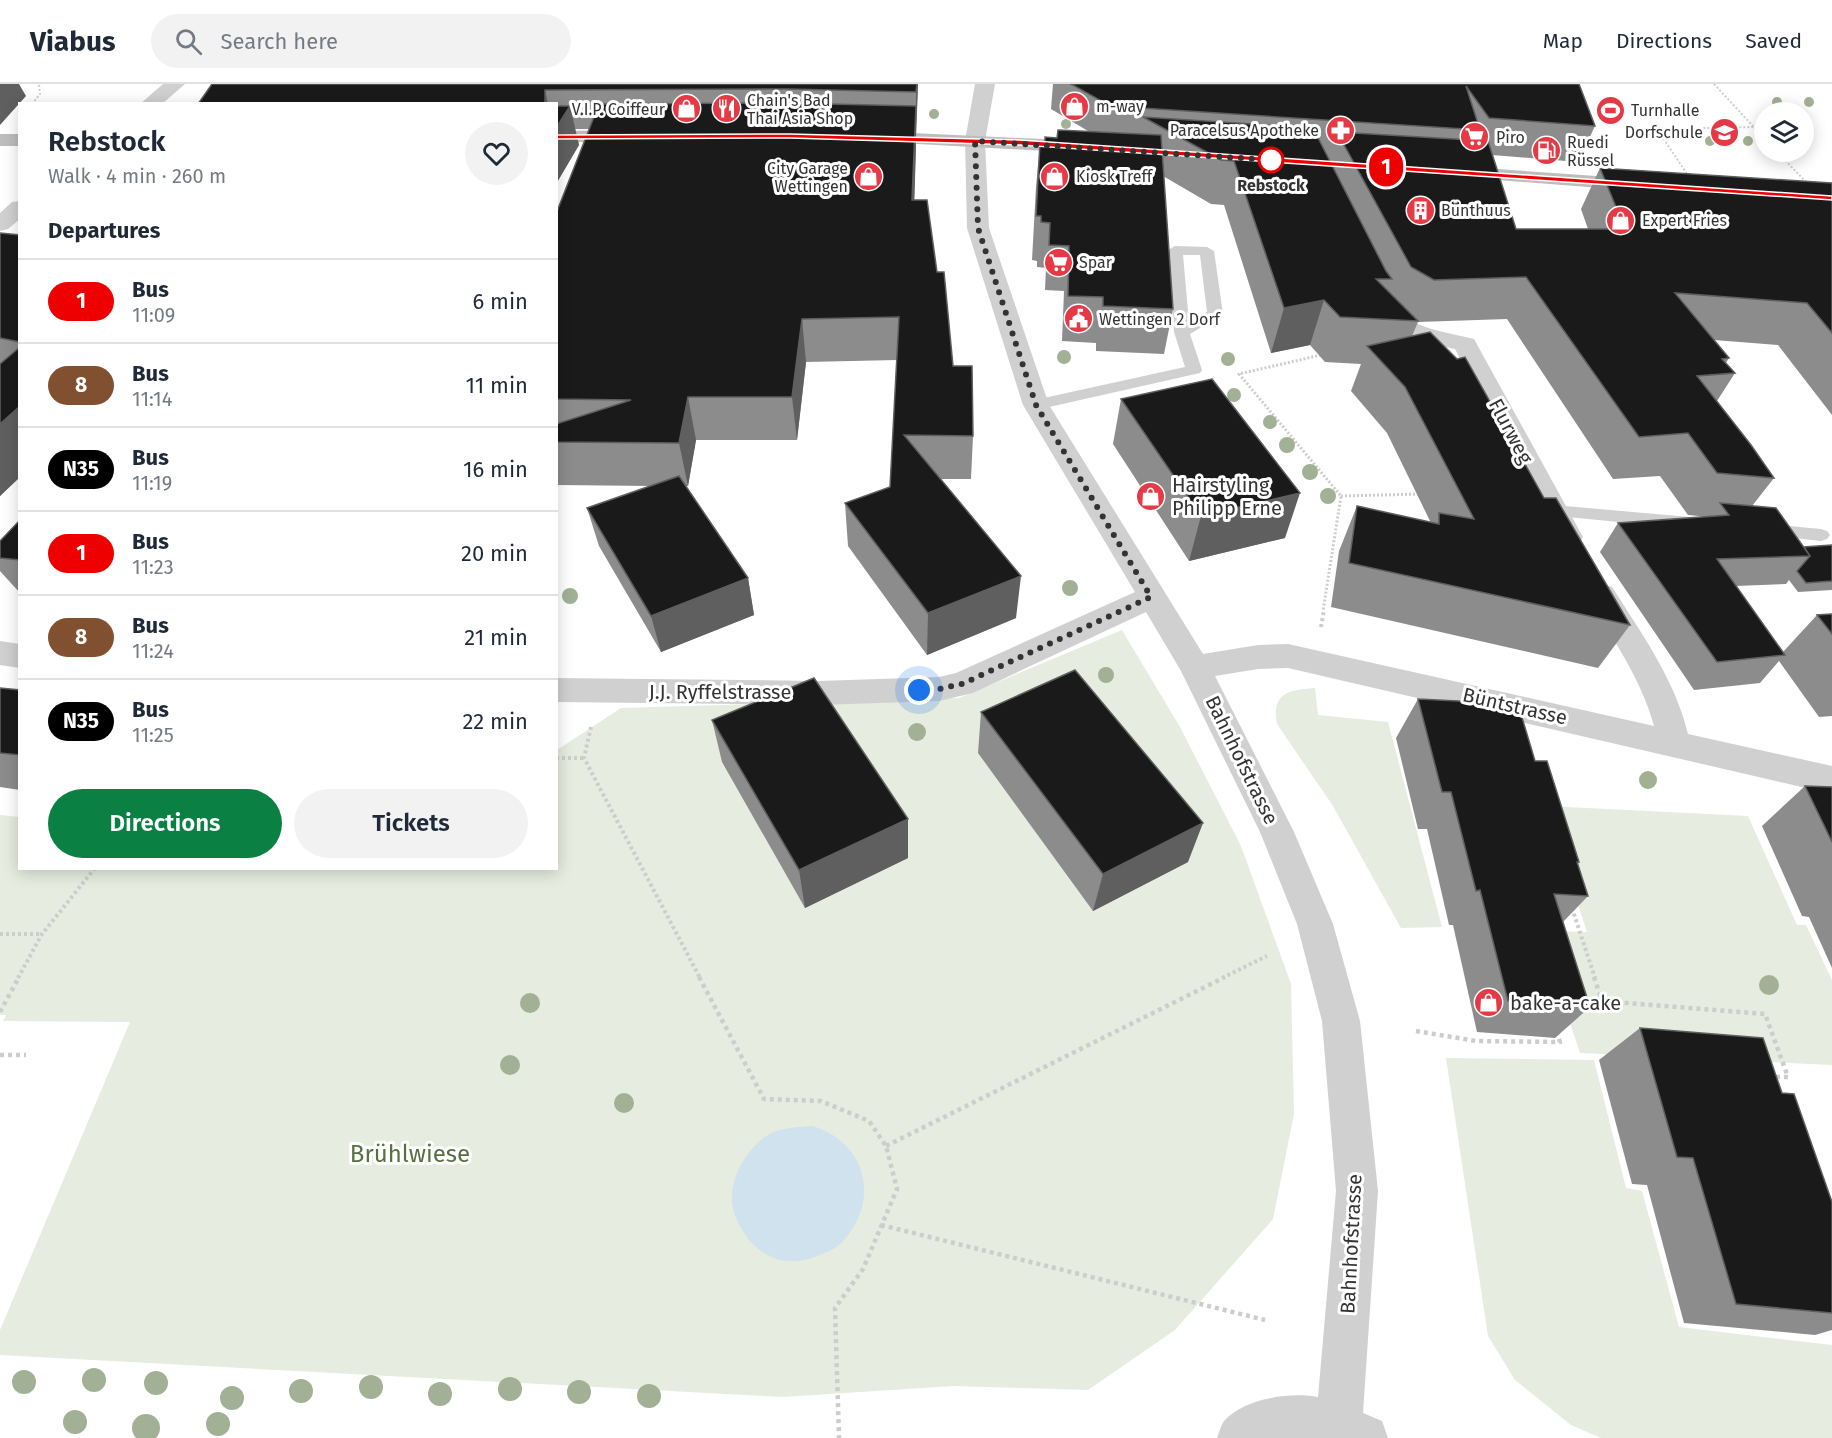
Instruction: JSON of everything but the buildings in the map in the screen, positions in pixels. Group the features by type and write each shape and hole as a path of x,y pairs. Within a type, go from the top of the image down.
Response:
{"main road":[{"path":"558,137 651,136"},
{"path":"846,137 1099,148"},
{"path":"0,140 18,140"},
{"path":"1437,171 1662,187"}],"street":[{"path":"152,102 175,84"},
{"name":"Bahnhofstrasse","path":"985,84 975,141 978,228 1036,405 1195,667 1277,832 1315,924 1341,1021 1357,1191 1352,1431"},
{"path":"0,224 18,209"},
{"name":"Flurweg","path":"1370,286 1384,315 1404,328 1465,344 1553,511 1660,693 1670,719 1674,744"},
{"name":"J.J. Ryffelstrasse","path":"558,690 819,693 939,689 962,684 1151,597"},
{"path":"0,653 18,656"},
{"name":"Büntstrasse","path":"1195,667 1258,657 1288,656 1832,780"},
{"path":"1240,1438 1249,1430 1277,1419 1307,1416 1352,1431"}],"lane":[{"path":"1036,405 1194,370 1182,332 1175,250 1207,251 1215,314 1182,332"},
{"path":"1553,511 1702,524"},
{"path":"1750,528 1821,535"}],"path":[{"path":"34,102 40,94 39,84"},
{"path":"1714,84 1754,128"},
{"path":"1689,178 1657,129 1754,128"},
{"path":"1787,162 1810,186"},
{"path":"1321,628 1341,496 1239,374 1327,354"},
{"path":"1341,496 1424,494"},
{"path":"598,691 584,758 764,1100 821,1101 868,1121 886,1146 897,1189 863,1269 835,1308 839,1438"},
{"path":"558,758 584,758"},
{"path":"0,1012 42,934 93,870"},
{"path":"1569,898 1602,1002"},
{"path":"0,934 42,934"},
{"path":"886,1146 1267,956"},
{"path":"1580,1001 1765,1014 1788,1077 1766,1077"},
{"path":"1416,1031 1476,1041 1560,1042 1553,1021"},
{"path":"0,1055 26,1055"},
{"path":"881,1225 1265,1320"}],"green space":[{"name":"Brühlwiese","path":"1122,630 1180,727 1241,846 1291,984 1294,1114 1273,1219 1175,1330 1088,1390 954,1386 782,1397 0,1355 0,1330 130,1022 3,1021 6,1015 0,1015 0,815 18,817 18,870 558,870 558,749 621,708 959,698"},
{"path":"1315,688 1318,715 1388,722 1442,927 1401,928 1333,806 1277,724 1277,705 1284,695"},
{"path":"1546,806 1748,816 1797,925 1806,925 1832,980 1832,1065 1580,1053 1568,1017 1455,928 1587,932"},
{"path":"1446,1058 1594,1060 1626,1188 1642,1191 1679,1327 1832,1345 1832,1438 1601,1438 1571,1425 1515,1380 1488,1336"}],"water":[{"path":"813,1126 831,1134 845,1145 856,1159 862,1174 864,1191 862,1208 855,1225 835,1248 806,1260 781,1260 759,1250 742,1230 733,1207 734,1183 743,1161 768,1135 784,1129"}],"bus line":[{"name":"1","path":"558,137 790,136 1020,143 1832,198"}],"place":[{"name":"m-way","path":"1075,106"},
{"name":"V.I.P. Coiffeur","path":"686,109"},
{"name":"Chain's Bad Thai Asia Shop","path":"726,109"},
{"name":"Turnhalle","path":"1610,110"},
{"name":"Paracelsus Apotheke","path":"1340,130"},
{"name":"Dorfschule","path":"1724,132"},
{"name":"Piro","path":"1475,137"},
{"name":"Ruedi Rüssel","path":"1546,151"},
{"name":"Rebstock","path":"1271,160"},
{"name":"Kiosk Treff","path":"1055,176"},
{"name":"City Garage Wettingen","path":"869,177"},
{"name":"Bünthuus","path":"1420,210"},
{"name":"Expert Fries","path":"1621,220"},
{"name":"Spar","path":"1058,262"},
{"name":"Wettingen 2 Dorf","path":"1078,319"},
{"name":"Hairstyling Philipp Erne","path":"1151,497"},
{"name":"bake-a-cake","path":"1489,1003"}],"route":[{"path":"919,690 962,684 1151,597 1036,405 978,228 975,141 1271,160"}]}
